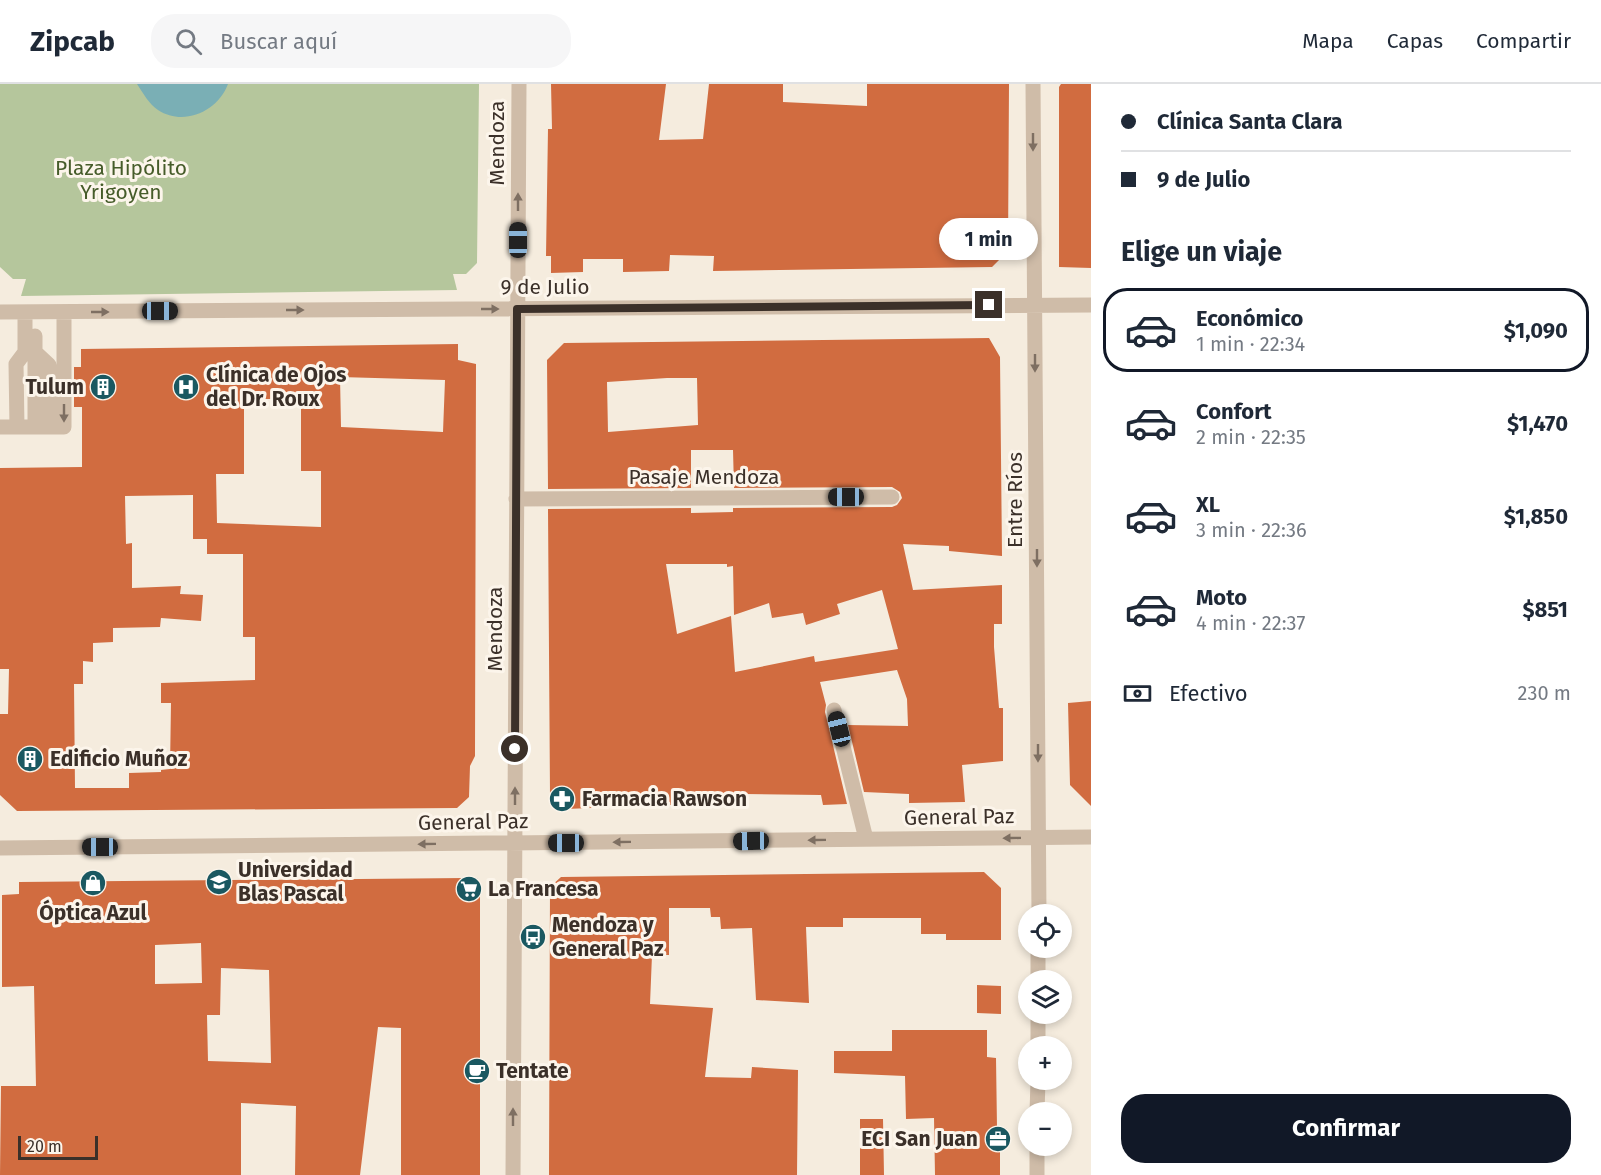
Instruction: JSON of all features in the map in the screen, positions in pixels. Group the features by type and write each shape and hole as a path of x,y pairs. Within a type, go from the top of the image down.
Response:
{"street":[{"name":"Mendoza","path":"513,1175 519,84"},
{"name":"Entre Ríos","path":"1033,84 1039,904"},
{"name":"9 de Julio","path":"0,312 1091,304"},
{"path":"30,312 42,427"},
{"path":"16,427 16,364 25,352 30,312"},
{"path":"0,427 64,427 64,312"},
{"name":"Pasaje Mendoza","path":"516,499 892,497"},
{"path":"834,710 866,839"},
{"name":"General Paz","path":"0,848 1091,837"},
{"path":"1037,1156 1037,1175"}],"green space":[{"name":"Plaza Hipólito Yrigoyen","path":"0,84 479,84 477,263 466,274 453,274 457,290 21,296 26,279 13,279 0,267"}],"water":[{"path":"137,84 228,84 223,94 208,109 199,114 178,117 155,108"}],"building":[{"path":"551,84 666,84 659,140 703,139 709,84 783,84 783,102 867,106 867,84 1009,84 1008,251 992,267 713,271 714,256 670,255 669,271 623,272 623,259 583,259 583,272 551,273 551,256 546,256 548,129 552,129"},
{"path":"1061,84 1091,84 1091,268 1059,267 1059,87"},
{"path":"989,338 1000,357 1002,556 949,551 949,546 903,544 913,590 1002,585 1002,624 994,624 994,647 999,708 1003,708 1003,761 962,765 965,802 909,803 909,794 864,792 848,725 908,726 907,699 897,670 820,682 847,804 823,805 821,795 745,794 746,806 691,807 690,804 566,809 550,795 548,509 691,508 691,513 733,512 733,508 892,507 897,505 902,498 900,492 892,487 734,488 733,450 691,450 691,488 548,489 547,360 564,343","holes":["697,378 698,425 608,432 607,382","666,564 727,564 727,567 733,566 734,615 769,603 772,618 803,613 806,625 840,614 837,604 882,590 898,649 815,662 814,656 735,672 731,616 677,634"]},
{"path":"458,344 458,360 476,364 475,756 470,766 469,797 457,808 17,811 0,795 0,714 8,714 9,669 0,669 0,468 82,467 82,407 74,407 74,367 81,367 81,349","holes":["340,377 445,380 443,432 341,427","244,399 301,399 301,471 321,471 321,527 217,523 216,474 244,474","193,495 193,539 207,539 207,554 243,554 243,637 255,637 255,680 161,683 161,703 171,703 170,769 161,770 161,772 129,773 129,788 75,788 74,684 83,684 83,661 93,662 93,643 113,642 113,628 160,627 161,618 201,621 203,595 180,594 181,586 132,588 132,543 126,544 125,496"]},
{"path":"1091,701 1091,806 1070,785 1068,703"},
{"path":"984,872 1001,888 1001,940 946,940 946,934 921,934 921,918 843,918 843,927 806,927 809,1003 756,1000 752,928 721,929 720,917 711,917 710,908 669,908 669,955 652,955 650,1004 713,1008 705,1077 751,1078 752,1067 798,1070 797,1175 549,1175 550,887 561,877"},
{"path":"465,878 475,883 480,893 480,1175 401,1175 401,1028 378,1027 360,1175 295,1175 296,1106 241,1103 241,1175 0,1175 1,1086 36,1086 34,986 2,987 2,895 19,894 19,882","holes":["201,943 202,983 155,984 155,945","221,968 269,970 271,1063 208,1061 207,1015 220,1015"]},
{"path":"977,985 1001,986 1001,1014 977,1013"},
{"path":"892,1030 987,1030 987,1057 996,1058 1000,1175 935,1175 934,1118 906,1119 905,1076 834,1073 834,1051 892,1051"},
{"path":"860,1119 883,1119 884,1175 860,1175"}],"place":[{"name":"Tulum","path":"103,387"},
{"name":"Clínica de Ojos del Dr. Roux","path":"186,387"},
{"name":"Edificio Muñoz","path":"30,759"},
{"name":"Farmacia Rawson","path":"562,799"},
{"name":"Universidad Blas Pascal","path":"219,882"},
{"name":"Óptica Azul","path":"93,883"},
{"name":"La Francesa","path":"469,889"},
{"name":"Mendoza y General Paz","path":"533,937"},
{"name":"Tentate","path":"477,1071"},
{"name":"ECI San Juan","path":"998,1139"}],"route":[{"path":"515,749 517,309 989,305"}]}
